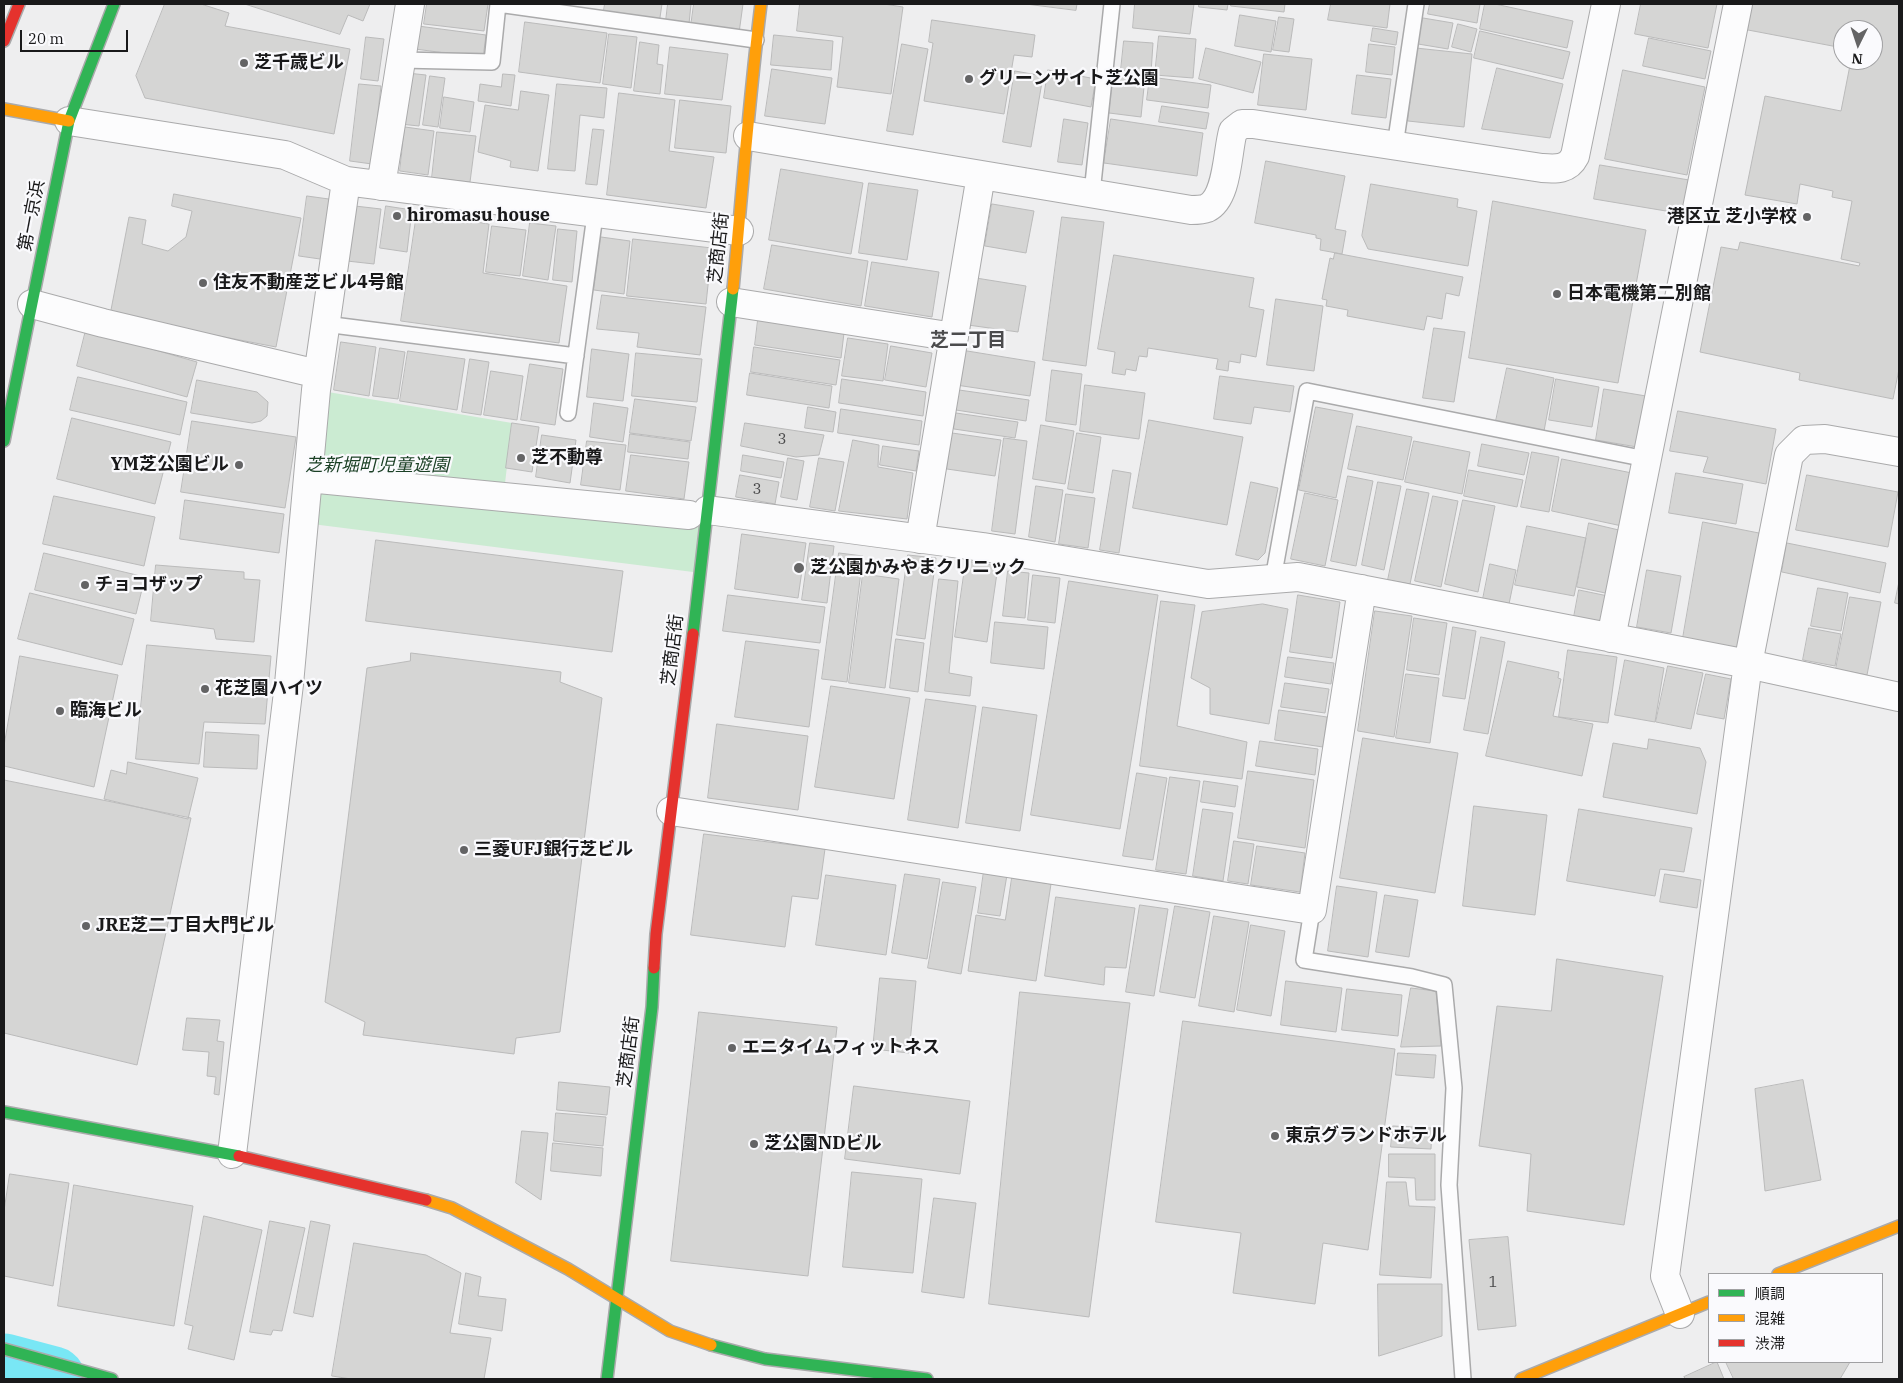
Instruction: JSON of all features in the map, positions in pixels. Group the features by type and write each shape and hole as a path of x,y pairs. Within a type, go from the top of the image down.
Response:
{"main road":[{"path":"4,41 19,4"},
{"name":"第一京浜","path":"4,441 69,121 114,4"},
{"name":"芝商店街","path":"607,1379 652,1007 656,934 671,811 699,513 726,366 748,136 748,108 761,4"},
{"path":"4,108 69,121"},
{"path":"4,1112 232,1154 411,1195 452,1208 568,1270 670,1331 708,1344 765,1359 927,1379"},
{"path":"1781,1273 1899,1226"},
{"path":"1521,1379 1708,1302"},
{"path":"4,1349 112,1379"}],"street":[{"path":"381,186 410,4"},
{"path":"748,136 1191,210 1205,209 1216,202 1222,190 1233,131 1242,124 1253,124 1553,169 1564,168 1571,164 1575,156 1606,4"},
{"path":"1611,638 1738,4"},
{"path":"69,121 284,155 346,181 595,215 739,232"},
{"path":"920,539 981,175"},
{"path":"232,1154 289,684 318,374 346,181"},
{"path":"731,302 954,337"},
{"path":"32,304 112,326 318,374"},
{"path":"1680,1314 1664,1276 1748,664 1789,455 1804,440 1826,439 1899,452"},
{"path":"308,478 699,513 920,539 1208,584 1298,577 1748,664 1899,697"},
{"path":"671,811 1312,910 1362,589"}],"lane":[{"path":"401,60 492,62 498,4 756,40"},
{"path":"1092,194 1112,4"},
{"path":"1395,146 1416,4"},
{"path":"568,412 595,215"},
{"path":"325,324 576,356"},
{"path":"1273,579 1307,391 1646,459"},
{"path":"1312,910 1304,960 1412,977 1444,985 1454,1088 1450,1185 1463,1379"}],"green space":[{"name":"芝新堀町児童遊園","path":"316,390 512,423 504,492 707,521 701,573 304,523"}],"building":[{"name":"芝千歳ビル","path":"165,4 201,4 229,13 225,26 350,49 334,134 145,98 136,76"},
{"path":"245,4 370,4 363,21 348,15 340,34"},
{"path":"427,4 488,4 484,31 424,24"},
{"path":"605,4 662,4 659,24 603,16"},
{"path":"668,4 691,4 689,24 666,21"},
{"path":"694,4 743,4 739,33 691,26"},
{"path":"800,4 884,4 903,7 891,94 837,87 843,37 797,31"},
{"path":"1026,4 1077,4 1076,10"},
{"path":"1135,4 1194,4 1190,34 1133,28"},
{"path":"1199,4 1228,4 1227,10 1199,7"},
{"path":"1231,4 1285,4 1284,12 1231,6"},
{"path":"1331,4 1390,4 1387,28 1328,20"},
{"path":"1430,4 1480,4 1477,23 1428,14"},
{"path":"1485,4 1495,4 1573,21 1567,48 1480,29"},
{"path":"1641,4 1717,4 1708,48 1635,34"},
{"name":"港区立 芝小学校","path":"1753,4 1899,4 1899,369 1893,399 1799,380 1800,373 1700,352 1721,247 1738,250 1740,242 1859,266 1860,263 1841,259 1852,201 1832,197 1833,191 1800,184 1797,204 1745,195 1765,96 1841,111 1849,70 1883,70 1883,20 1833,20 1833,46 1748,30"},
{"path":"1240,15 1276,21 1271,52 1235,46"},
{"path":"1279,17 1294,19 1289,52 1273,50"},
{"path":"1423,18 1453,23 1448,49 1418,44"},
{"name":"グリーンサイト芝公園","path":"932,20 1035,35 1032,57 1014,55 1004,114 924,101 933,43 929,42"},
{"path":"525,22 607,33 600,83 519,72"},
{"path":"1458,24 1477,29 1471,52 1452,47"},
{"path":"418,26 486,35 483,58 415,49"},
{"path":"1373,28 1398,32 1396,45 1371,41"},
{"path":"1480,31 1570,52 1563,79 1474,58"},
{"path":"609,34 637,37 631,88 603,84"},
{"path":"774,35 833,41 831,70 771,65"},
{"path":"1159,36 1196,39 1193,78 1155,75"},
{"path":"366,37 384,39 378,81 361,79"},
{"path":"1649,38 1711,51 1705,79 1643,66"},
{"path":"1124,41 1153,43 1151,73 1121,70"},
{"path":"640,42 659,45 657,64 663,65 660,94 634,91"},
{"path":"902,44 928,49 913,135 887,131"},
{"path":"1369,44 1395,47 1392,75 1366,72"},
{"path":"670,47 728,54 722,100 665,94"},
{"path":"1206,48 1261,62 1253,93 1199,79"},
{"path":"1416,48 1472,54 1464,127 1408,121"},
{"path":"1264,54 1312,59 1306,110 1258,105"},
{"path":"1497,68 1563,84 1550,138 1482,129"},
{"path":"772,69 832,78 825,124 765,116"},
{"path":"1048,70 1096,79 1091,107 1044,98"},
{"path":"1623,70 1705,87 1687,175 1605,159"},
{"path":"1015,71 1043,76 1031,147 1003,142"},
{"path":"407,73 426,75 419,126 400,124"},
{"path":"1114,73 1145,77 1141,117 1109,113"},
{"path":"503,74 515,75 511,106 478,101 480,84 501,87"},
{"path":"1357,75 1391,79 1386,118 1352,114"},
{"path":"430,76 445,78 438,127 423,125"},
{"path":"1150,77 1211,85 1208,108 1147,100"},
{"path":"359,84 381,86 372,164 350,161"},
{"path":"557,84 607,88 604,118 580,115 575,171 548,169"},
{"path":"521,91 549,95 538,171 510,167 511,161 478,152 485,105 518,110"},
{"path":"619,93 675,100 669,151 714,157 706,208 607,195"},
{"path":"444,97 474,102 470,132 440,128"},
{"path":"680,100 731,106 726,153 675,148"},
{"path":"1162,106 1209,113 1206,129 1159,122"},
{"path":"1064,119 1088,123 1082,165 1058,162"},
{"path":"1111,119 1203,133 1197,176 1104,163"},
{"path":"405,127 434,131 428,175 400,171"},
{"path":"593,129 604,130 597,185 586,184"},
{"path":"437,132 476,136 470,182 432,178"},
{"path":"1266,161 1345,176 1335,229 1346,231 1342,254 1320,250 1321,239 1316,238 1316,235 1255,223"},
{"path":"1600,165 1689,180 1684,214 1594,199"},
{"path":"781,169 863,183 851,254 769,240"},
{"path":"869,183 918,190 907,260 859,253"},
{"path":"1371,184 1458,199 1457,207 1477,211 1468,266 1368,249 1362,236"},
{"name":"住友不動産芝ビル4号館","path":"174,194 301,218 276,347 110,315 129,217 146,220 142,244 168,251 186,237 192,211 172,206"},
{"path":"307,196 336,200 327,260 299,256"},
{"name":"日本電機第二別館","path":"1493,201 1646,230 1618,383 1469,358"},
{"path":"992,204 1034,211 1026,253 985,246"},
{"path":"355,206 381,209 374,264 347,261"},
{"path":"386,206 412,210 407,252 380,248"},
{"path":"417,213 489,224 483,273 567,286 559,343 401,321"},
{"path":"1062,217 1104,222 1086,366 1043,360"},
{"path":"530,223 556,226 548,280 523,276"},
{"path":"492,226 526,230 520,276 486,272"},
{"path":"558,229 577,231 572,282 553,280"},
{"path":"601,237 630,241 624,294 594,290"},
{"path":"633,239 712,248 706,304 627,296"},
{"path":"772,245 868,261 861,306 764,289"},
{"path":"1335,253 1463,277 1459,296 1446,293 1442,319 1427,316 1424,330 1347,316 1348,310 1326,306 1327,300 1322,299 1330,258 1333,259"},
{"path":"1114,255 1254,278 1249,307 1264,310 1256,357 1241,354 1240,363 1229,361 1228,371 1216,369 1218,359 1148,348 1147,357 1139,356 1136,371 1126,369 1125,375 1112,373 1115,352 1098,349"},
{"path":"872,262 939,272 932,317 865,306"},
{"path":"976,278 1026,286 1018,332 968,325"},
{"path":"602,295 706,307 700,355 637,347 639,333 597,329"},
{"path":"1276,299 1323,306 1314,371 1267,365"},
{"path":"758,320 844,333 841,358 755,345"},
{"path":"1434,328 1465,332 1454,402 1423,398"},
{"path":"86,330 197,362 187,397 77,366"},
{"path":"848,338 888,344 883,381 842,376"},
{"path":"341,342 376,347 369,396 334,390"},
{"path":"891,346 932,353 926,387 885,380"},
{"path":"754,347 840,360 836,385 751,372"},
{"path":"380,348 405,352 398,399 373,396"},
{"path":"592,349 629,354 623,401 587,397"},
{"path":"961,350 1035,362 1030,396 956,385"},
{"path":"408,351 465,359 457,410 400,401"},
{"path":"636,353 702,359 697,402 632,396"},
{"path":"470,359 489,362 481,415 462,412"},
{"path":"530,364 563,369 555,425 521,420"},
{"path":"1507,368 1554,378 1544,431 1496,421"},
{"path":"1052,370 1082,374 1076,425 1046,421"},
{"path":"491,371 523,376 517,420 484,415"},
{"path":"750,373 832,386 829,408 747,395"},
{"path":"1220,376 1294,386 1290,412 1254,407 1251,424 1214,419"},
{"path":"78,377 187,402 180,435 70,410"},
{"path":"842,379 926,392 923,416 839,403"},
{"path":"1556,379 1599,387 1592,427 1549,420"},
{"path":"197,380 257,392 268,402 267,416 261,421 252,423 191,413"},
{"path":"1085,385 1145,393 1139,439 1080,431"},
{"path":"1604,389 1646,396 1637,447 1596,440"},
{"path":"959,390 1029,400 1026,421 956,410"},
{"path":"635,399 696,407 691,441 630,433"},
{"path":"594,403 628,408 623,442 590,437"},
{"path":"808,407 836,412 833,432 805,428"},
{"path":"1316,407 1353,414 1336,498 1299,490"},
{"path":"841,409 922,421 919,445 838,433"},
{"path":"1678,411 1776,429 1766,484 1703,472 1708,457 1670,451"},
{"path":"956,413 1018,422 1015,438 954,429"},
{"path":"72,418 171,442 155,504 57,479"},
{"path":"1149,420 1243,437 1227,525 1133,508"},
{"name":"YM芝公園ビル","path":"192,421 296,437 285,508 181,492"},
{"path":"512,423 539,427 532,472 506,468"},
{"path":"745,423 824,435 819,455 796,457 741,446"},
{"path":"1041,425 1074,431 1065,484 1033,479"},
{"path":"1357,426 1412,437 1403,480 1348,469"},
{"path":"952,433 1001,440 995,476 947,469"},
{"path":"1077,433 1101,437 1093,493 1068,489"},
{"path":"630,434 690,442 688,459 628,452"},
{"path":"542,435 576,440 570,483 536,477"},
{"path":"1004,438 1027,441 1015,534 992,531"},
{"path":"853,440 879,445 878,467 913,473 907,519 839,511"},
{"path":"587,441 626,445 620,490 581,485"},
{"path":"1414,441 1470,452 1462,494 1405,482"},
{"path":"1482,444 1529,453 1524,475 1478,466"},
{"path":"883,446 919,451 916,471 880,465"},
{"path":"1532,452 1559,457 1549,512 1521,507"},
{"path":"631,455 689,462 684,499 626,491"},
{"path":"743,455 784,462 781,478 741,471"},
{"path":"788,458 804,461 797,500 781,497"},
{"path":"819,458 844,462 835,511 810,507"},
{"path":"1562,459 1632,473 1622,526 1552,511"},
{"path":"1113,470 1131,473 1119,553 1100,550"},
{"path":"1469,470 1523,480 1517,507 1464,496"},
{"path":"1676,473 1743,484 1736,524 1669,513"},
{"path":"740,475 779,482 775,504 736,497"},
{"path":"1807,475 1898,492 1888,547 1796,530"},
{"path":"1348,476 1373,481 1356,566 1331,561"},
{"path":"1251,482 1278,488 1265,553 1258,560 1236,555"},
{"path":"1378,482 1401,486 1384,570 1362,565"},
{"path":"1036,486 1063,490 1055,542 1029,537"},
{"path":"1407,489 1429,493 1410,584 1388,580"},
{"path":"1305,493 1338,500 1325,566 1291,559"},
{"path":"1066,494 1095,498 1088,548 1059,544"},
{"path":"54,496 155,517 144,566 43,544"},
{"path":"1433,496 1458,501 1441,587 1415,581"},
{"path":"185,500 284,514 279,553 180,539"},
{"path":"1463,500 1495,506 1478,592 1445,584"},
{"path":"1703,522 1764,534 1743,649 1683,638"},
{"path":"1589,523 1623,531 1610,594 1577,587"},
{"path":"1527,526 1586,538 1574,596 1515,585"},
{"path":"742,534 806,543 798,598 735,589"},
{"path":"376,540 623,571 612,652 366,621"},
{"path":"810,543 834,546 827,603 802,600"},
{"path":"1787,543 1886,563 1880,593 1782,572"},
{"path":"44,553 145,577 136,614 35,590"},
{"path":"839,553 863,556 847,682 822,679"},
{"path":"908,555 936,558 925,639 897,635"},
{"path":"966,561 998,566 987,642 955,637"},
{"path":"1490,564 1516,570 1509,604 1483,599"},
{"path":"156,565 244,572 244,579 260,580 254,642 216,639 214,629 151,621"},
{"path":"1647,570 1681,576 1671,633 1637,627"},
{"path":"1008,571 1029,573 1025,618 1003,616"},
{"path":"863,574 899,579 885,688 849,683"},
{"path":"1033,575 1060,578 1055,623 1028,620"},
{"path":"939,579 958,581 949,673 972,677 970,696 925,691"},
{"path":"1069,581 1158,595 1120,829 1031,815"},
{"path":"1899,582 1899,604 1895,603"},
{"path":"1818,588 1848,593 1841,631 1811,626"},
{"path":"1579,590 1608,596 1603,623 1574,617"},
{"path":"30,593 134,619 122,665 18,639"},
{"path":"728,595 825,607 820,643 723,631"},
{"path":"1298,595 1340,602 1332,658 1290,652"},
{"path":"1850,597 1881,602 1867,675 1836,669"},
{"path":"1161,601 1195,605 1177,726 1247,742 1242,779 1140,766"},
{"path":"1263,604 1288,609 1269,724 1210,714 1210,688 1191,678 1202,612"},
{"path":"1375,611 1412,616 1394,737 1358,731"},
{"path":"1414,618 1447,623 1439,675 1407,670"},
{"path":"995,622 1048,627 1044,669 991,663"},
{"path":"1453,627 1476,631 1465,699 1443,696"},
{"path":"1809,628 1841,634 1835,666 1803,660"},
{"path":"1481,637 1505,642 1488,734 1464,730"},
{"path":"896,639 924,643 918,692 890,688"},
{"path":"746,641 819,650 809,727 735,717"},
{"name":"花芝園ハイツ","path":"147,645 271,656 265,724 204,722 199,764 136,759"},
{"path":"1568,650 1617,657 1608,723 1559,717"},
{"name":"三菱UFJ銀行芝ビル","path":"411,653 561,672 560,682 602,698 560,1032 516,1038 514,1054 363,1035 365,1022 325,1002 367,668 410,661"},
{"name":"臨海ビル","path":"20,656 118,675 94,787 4,766 4,746"},
{"path":"1288,657 1334,663 1331,684 1285,677"},
{"path":"1625,660 1664,668 1655,722 1615,715"},
{"path":"1508,661 1559,672 1558,678 1561,679 1553,716 1593,724 1582,776 1486,756"},
{"path":"1668,666 1703,673 1691,729 1656,722"},
{"path":"1406,674 1439,678 1430,743 1396,738"},
{"path":"1706,674 1731,679 1724,719 1697,714"},
{"path":"1285,683 1329,689 1325,713 1281,707"},
{"path":"831,686 910,698 894,799 815,787"},
{"path":"926,699 976,706 958,828 908,820"},
{"path":"983,707 1037,715 1020,831 966,823"},
{"path":"1279,710 1327,717 1323,747 1275,740"},
{"path":"717,724 808,736 798,810 708,798"},
{"path":"206,732 259,735 257,769 204,767"},
{"path":"1363,738 1458,753 1435,893 1340,878"},
{"path":"1649,739 1700,748 1706,762 1697,814 1603,797 1613,743 1647,749"},
{"path":"1260,741 1318,749 1315,775 1256,766"},
{"path":"128,762 198,778 188,819 104,799 111,770 126,774"},
{"path":"1248,771 1314,780 1305,848 1238,838"},
{"path":"1137,773 1167,778 1153,860 1123,856"},
{"path":"1170,777 1200,781 1186,874 1156,870"},
{"name":"JRE芝二丁目大門ビル","path":"4,780 191,818 137,1065 4,1033"},
{"path":"1204,781 1238,786 1235,807 1201,802"},
{"path":"1474,806 1547,815 1535,915 1463,906"},
{"path":"1203,809 1233,813 1223,881 1193,876"},
{"path":"1579,809 1692,828 1684,872 1660,869 1655,896 1567,881"},
{"path":"704,834 825,849 818,899 792,896 785,947 691,935"},
{"path":"1234,841 1254,844 1248,884 1228,881"},
{"path":"1257,846 1305,853 1300,892 1251,885"},
{"path":"984,871 1007,875 1000,916 978,913"},
{"path":"905,874 940,879 927,959 892,953"},
{"path":"1665,874 1701,880 1697,908 1660,902"},
{"path":"826,875 896,885 886,955 816,945"},
{"path":"1012,878 1051,884 1036,981 968,971 976,915 1005,920"},
{"path":"943,882 976,887 961,974 928,968"},
{"path":"1337,886 1377,892 1368,957 1328,951"},
{"path":"1385,895 1418,900 1409,957 1376,952"},
{"path":"1056,897 1135,908 1126,968 1105,967 1104,985 1045,976"},
{"path":"1140,905 1168,909 1154,996 1126,992"},
{"path":"1175,906 1210,912 1195,998 1160,992"},
{"path":"1214,916 1249,922 1234,1012 1199,1006"},
{"path":"1251,925 1285,931 1271,1016 1237,1010"},
{"path":"1557,959 1663,976 1624,1225 1527,1211 1531,1154 1479,1146 1497,1006 1551,1011"},
{"path":"880,978 916,981 909,1053 873,1049"},
{"path":"1286,981 1342,988 1336,1032 1281,1025"},
{"path":"1411,988 1436,991 1441,1046 1401,1047"},
{"path":"1347,989 1402,995 1398,1036 1342,1030"},
{"path":"1020,992 1130,1003 1089,1317 989,1304"},
{"name":"芝公園NDビル","path":"699,1012 837,1027 808,1276 671,1261"},
{"path":"187,1018 220,1020 217,1041 224,1042 219,1095 214,1094 216,1077 207,1076 209,1052 183,1050"},
{"name":"東京グランドホテル","path":"1183,1021 1395,1049 1368,1250 1323,1243 1315,1304 1233,1293 1241,1233 1156,1222"},
{"path":"1398,1053 1436,1055 1434,1078 1396,1075"},
{"path":"1803,1080 1821,1180 1765,1191 1755,1089"},
{"path":"559,1082 610,1087 607,1115 557,1110"},
{"path":"854,1086 970,1101 960,1174 845,1159"},
{"path":"556,1113 606,1117 603,1146 554,1141"},
{"path":"1393,1126 1432,1128 1431,1149 1391,1147"},
{"path":"522,1131 548,1133 541,1200 516,1183"},
{"path":"553,1143 603,1148 601,1176 551,1171"},
{"path":"1389,1154 1435,1154 1435,1200 1416,1200 1415,1178 1389,1177"},
{"path":"852,1172 922,1179 913,1273 843,1267"},
{"path":"10,1174 69,1183 53,1286 4,1276 4,1211"},
{"path":"1387,1182 1406,1182 1409,1206 1435,1207 1431,1278 1380,1275"},
{"path":"74,1185 193,1206 174,1326 58,1306"},
{"path":"934,1198 976,1203 964,1298 922,1292"},
{"path":"204,1216 262,1230 234,1360 188,1349 193,1326 185,1324"},
{"path":"270,1221 305,1228 282,1331 273,1330 271,1335 250,1332"},
{"path":"311,1221 330,1225 313,1317 294,1313"},
{"path":"1508,1237 1516,1326 1478,1330 1469,1240"},
{"path":"354,1243 426,1255 461,1273 450,1333 491,1338 484,1379 351,1379 332,1376"},
{"path":"466,1273 481,1277 478,1296 506,1299 502,1331 459,1324"},
{"path":"1378,1284 1442,1284 1442,1336 1379,1356"},
{"path":"1717,1363 1724,1379 1686,1379 1684,1377"},
{"path":"1726,1363 1849,1363 1840,1379 1734,1379"}],"waterway":[{"path":"4,1366 53,1379"}],"traffic: fast":[{"path":"4,441 69,121 114,4"},
{"path":"693,634 733,289"},
{"path":"607,1379 652,1007 654,968"},
{"path":"4,1112 239,1156"},
{"path":"711,1345 765,1359 927,1379"},
{"path":"4,1349 112,1379"}],"traffic: slow":[{"path":"733,289 761,4"},
{"path":"4,109 69,121"},
{"path":"426,1200 452,1208 568,1269 670,1331 711,1345"},
{"path":"1781,1273 1899,1226"},
{"path":"1521,1379 1708,1302"}],"traffic: jam":[{"path":"4,41 19,4"},
{"path":"654,968 656,934 693,634"},
{"path":"239,1156 426,1200"}],"place":[{"name":"芝千歳ビル","path":"244,63"},
{"name":"グリーンサイト芝公園","path":"969,79"},
{"name":"hiromasu house","path":"397,216"},
{"name":"港区立 芝小学校","path":"1807,217"},
{"name":"住友不動産芝ビル4号館","path":"203,283"},
{"name":"日本電機第二別館","path":"1557,294"},
{"name":"芝不動尊","path":"521,458"},
{"name":"YM芝公園ビル","path":"239,465"},
{"name":"芝公園かみやまクリニック","path":"799,568"},
{"name":"チョコザップ","path":"85,585"},
{"name":"花芝園ハイツ","path":"205,689"},
{"name":"臨海ビル","path":"60,711"},
{"name":"三菱UFJ銀行芝ビル","path":"464,850"},
{"name":"JRE芝二丁目大門ビル","path":"86,926"},
{"name":"エニタイムフィットネス","path":"732,1048"},
{"name":"東京グランドホテル","path":"1275,1136"},
{"name":"芝公園NDビル","path":"754,1144"}],"district":[{"name":"芝二丁目","path":"968,341"}]}
